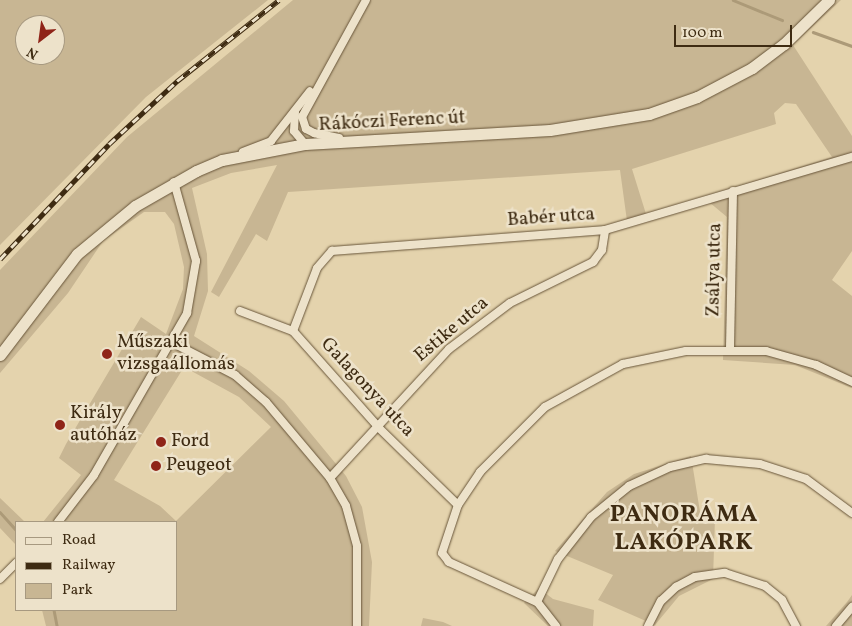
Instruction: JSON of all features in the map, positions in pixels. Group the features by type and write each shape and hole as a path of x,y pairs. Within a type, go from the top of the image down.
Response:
{"main road":[{"name":"Rákóczi Ferenc út","path":"0,355 77,254 135,206 174,182 222,160 301,142 388,140 589,126 672,107 752,68 784,44 829,0"}],"street":[{"path":"222,160 271,141 314,86 366,0"},
{"path":"301,142 302,117 314,86"},
{"path":"298,106 292,120 301,142"},
{"path":"302,117 314,133 388,140"},
{"name":"Babér utca","path":"293,331 315,273 332,251 605,230 852,157"},
{"path":"59,521 94,475 173,343 191,300 196,267 192,233 174,182"},
{"name":"Zsálya utca","path":"730,348 733,191"},
{"name":"Estike utca","path":"330,478 379,428 425,373 484,320 597,259 605,230"},
{"name":"Galagonya utca","path":"240,311 293,331 379,428 458,505"},
{"path":"173,343 234,375 262,398 330,478 346,506 357,546 357,626"},
{"path":"556,626 536,602 444,558 442,546 458,505 509,438 545,407 586,381 642,358 730,348 800,359 852,382"},
{"path":"536,602 558,559 591,517 629,486 670,467 706,460 760,464 806,479 852,513"},
{"path":"0,579 15,564"},
{"path":"648,626 661,602 676,588 695,577 725,573 765,586 782,600 796,626"},
{"path":"836,626 852,607"}],"green space":[{"path":"0,0 268,0 146,97 0,245"},
{"path":"293,0 841,0 793,45 852,136 852,251 832,280 852,296 852,388 795,365 723,360 727,217 703,197 832,157 796,104 785,103 774,113 776,124 632,169 646,214 627,221 620,170 288,192 267,241 256,234 219,297 211,292 277,165 231,173 192,188 207,254 208,291 194,336 249,371 284,401 346,476 362,507 372,562 369,626 46,626 42,611 178,611 178,521 176,521 44,521 81,475 59,458 66,444 141,317 166,334 183,289 184,267 174,224 165,212 144,212 103,241 68,293 0,373 0,270 127,137","holes":["184,367 239,397 271,427 176,521 160,506 114,480"]},
{"path":"691,456 701,518 715,518 713,579 679,596 655,625 598,600 613,575 555,551 607,492 634,474"},
{"path":"0,498 24,521 15,521 15,544 0,528"},
{"path":"539,588 553,599 594,610 593,626 548,626 524,603"},
{"path":"852,595 852,626 826,626 847,602"},
{"path":"423,618 443,622 452,626 421,626"}],"waterway":[{"path":"733,0 782,20"},
{"path":"813,32 852,46"},
{"path":"0,512 15,529"},
{"path":"54,611 57,626"}],"railway":[{"path":"0,259 109,144 177,81 279,0"}],"place":[{"name":"Műszaki vizsgaállomás","path":"107,354"},
{"name":"Király autóház","path":"60,425"},
{"name":"Ford","path":"161,442"},
{"name":"Peugeot","path":"156,466"}],"district":[{"name":"PANORÁMA LAKÓPARK","path":"684,530"}]}
